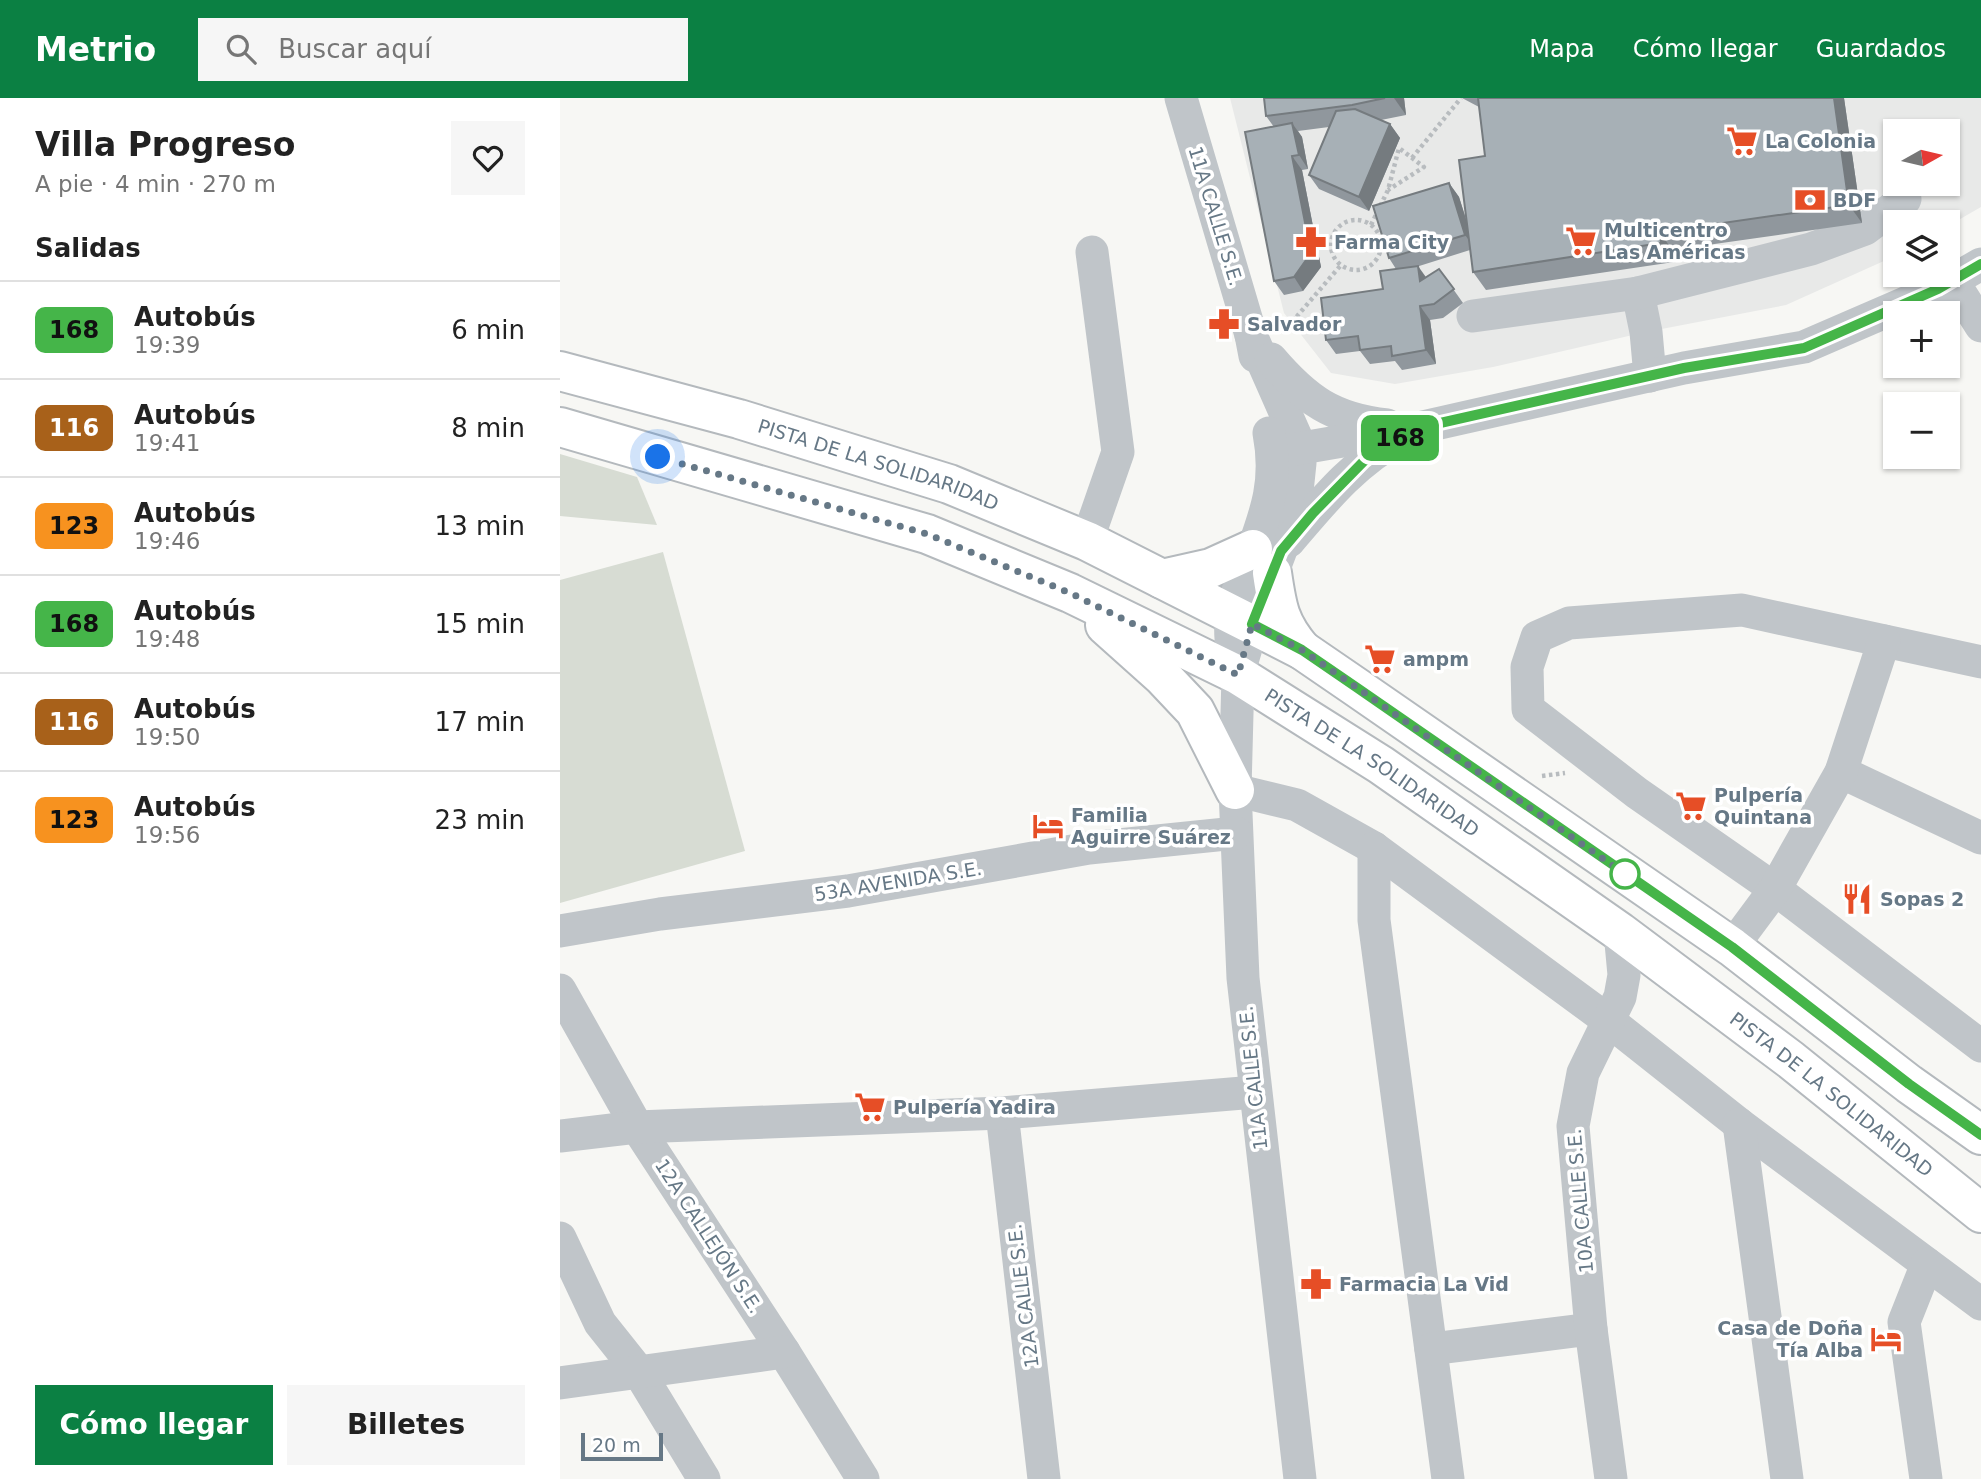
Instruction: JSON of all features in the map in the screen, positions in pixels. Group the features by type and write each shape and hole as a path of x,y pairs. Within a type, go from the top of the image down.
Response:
{"main road":[{"name":"PISTA DE LA SOLIDARIDAD","path":"560,371 739,419 949,484 1087,541 1302,650 1732,947 1909,1084 1981,1135"},
{"name":"PISTA DE LA SOLIDARIDAD","path":"560,427 927,534 1070,593 1238,675 1381,765 1620,932 1791,1060 1981,1213"},
{"path":"1162,579 1269,557 1277,608 1287,632 1302,650"},
{"path":"1070,593 1162,676 1195,711 1235,790"}],"street":[{"name":"11A CALLE S.E.","path":"1181,98 1286,450 1274,467 1270,496 1269,557 1241,619 1235,790 1243,978 1300,1479"},
{"path":"1472,316 1639,293 1811,248 1865,229 1905,199"},
{"path":"1087,541 1118,452 1093,252"},
{"path":"1960,276 1981,264"},
{"path":"1286,450 1418,428 1650,376 1804,348 1938,287"},
{"path":"1956,287 1981,326"},
{"path":"1639,293 1650,376"},
{"path":"1251,335 1289,380 1320,405 1364,422 1418,428"},
{"path":"1269,557 1364,461 1418,428"},
{"path":"1981,662 1742,610 1569,623 1537,637 1527,667 1528,709 1637,793 1774,889 1981,1045"},
{"path":"1732,947 1774,889 1841,772 1884,641"},
{"path":"1841,772 1981,838"},
{"path":"1235,790 1297,806 1374,848 1609,1021 1739,1124 1981,1304"},
{"name":"53A AVENIDA S.E.","path":"560,931 848,891 1089,848 1236,833"},
{"path":"1374,848 1374,920 1448,1479"},
{"name":"10A CALLE S.E.","path":"1611,1479 1591,1329 1573,1125 1583,1073 1620,997 1624,975 1620,932"},
{"name":"12A CALLEJÓN S.E.","path":"560,990 637,1127 784,1352 863,1479"},
{"path":"560,1136 637,1127 1002,1113 1255,1092"},
{"name":"12A CALLE S.E.","path":"1002,1113 1044,1479"},
{"path":"1739,1124 1787,1479"},
{"path":"560,1238 600,1323 639,1372 704,1479"},
{"path":"1926,1479 1904,1322 1927,1264"},
{"path":"1431,1349 1591,1329"},
{"path":"560,1383 784,1352"}],"path":[{"path":"1412,158 1461,98"},
{"path":"1371,225 1388,190 1399,148 1424,167 1388,190"},
{"path":"1354,220 1371,225 1381,239 1378,256 1366,268 1349,269 1341,265 1331,251 1331,242 1338,227 1346,221 1354,220"},
{"path":"1251,335 1292,323 1341,265"},
{"path":"1493,781 1557,775 1600,765"}],"shaded area":[{"name":"Multicentro Las Américas","path":"1230,98 1981,98 1981,207 1960,219 1960,210 1883,210 1883,261 1786,305 1646,332 1493,367 1395,384 1331,373 1284,313"},
{"path":"560,454 637,477 657,525 560,516"},
{"path":"663,552 745,851 560,903 560,580"}],"building":[{"path":"1264,98 1385,98 1266,116"},
{"path":"1478,98 1834,98 1849,205 1660,232 1661,243 1473,272 1459,160 1485,156"},
{"path":"1355,109 1390,124 1359,197 1309,175 1336,111"},
{"path":"1292,123 1299,155 1292,156 1311,253 1294,277 1274,281 1245,132"},
{"path":"1449,183 1465,235 1389,258 1373,206"},
{"path":"1418,266 1420,281 1439,269 1454,289 1434,304 1420,306 1426,350 1392,356 1391,346 1360,350 1358,336 1326,340 1321,298 1383,289 1380,271"}],"bus line":[{"name":"168","path":"1981,264 1938,289 1804,348 1684,368 1418,428 1364,461 1313,513 1281,551 1252,624 1302,650 1732,947 1909,1084 1981,1135"}],"place":[{"name":"La Colonia","path":"1742,141"},
{"name":"BDF","path":"1810,200"},
{"name":"Multicentro Las Américas","path":"1581,241"},
{"name":"Farma City","path":"1311,242"},
{"name":"Salvador","path":"1224,324"},
{"name":"ampm","path":"1380,659"},
{"name":"Pulpería Quintana","path":"1691,806"},
{"name":"Familia Aguirre Suárez","path":"1048,826"},
{"name":"Sopas 2","path":"1857,899"},
{"name":"Pulpería Yadira","path":"870,1107"},
{"name":"Farmacia La Vid","path":"1316,1284"},
{"name":"Casa de Doña Tía Alba","path":"1886,1339"}],"route":[{"path":"658,457 927,534 1070,593 1238,675 1252,624 1302,650 1625,874"}]}
